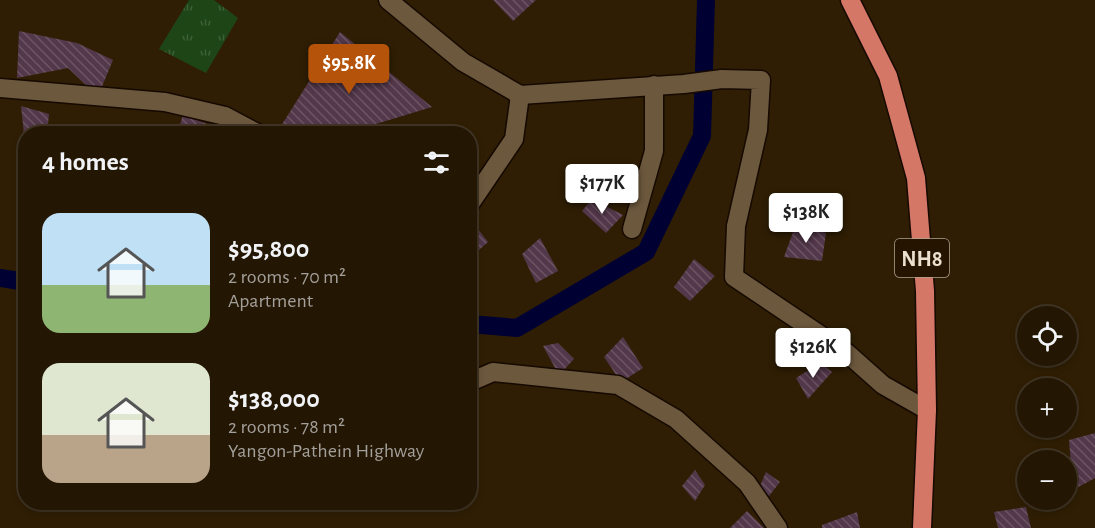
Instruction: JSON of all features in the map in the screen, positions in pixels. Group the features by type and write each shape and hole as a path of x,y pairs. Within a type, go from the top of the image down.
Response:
{"highway":[{"name":"NH8","path":"850,0 888,76 916,178 925,291 927,410 922,528"}],"street":[{"path":"388,0 463,62 520,95 684,84 722,79 761,80 758,130 736,226 734,277 847,353 883,385 927,410"},
{"path":"633,229 654,151 654,86"},
{"path":"0,88 165,102 225,116 244,126"},
{"path":"477,194 514,139 520,95"},
{"path":"477,379 493,372 618,385 676,419 712,451 747,483 778,528"}],"green space":[{"path":"189,0 214,0 238,18 206,73 159,49"}],"building":[{"path":"493,0 536,0 513,21"},
{"path":"19,31 77,43 113,60 101,89 88,87 68,68 17,78"},
{"path":"340,32 432,107 369,126 281,126"},
{"path":"21,106 49,114 48,126 23,126"},
{"path":"183,115 212,126 180,126"},
{"path":"592,199 623,215 606,233 582,211"},
{"path":"796,224 826,233 822,261 784,257"},
{"path":"477,228 488,242 477,252"},
{"path":"540,238 558,271 536,283 522,254"},
{"path":"694,259 715,276 690,301 674,287"},
{"path":"623,337 643,368 621,382 604,357"},
{"path":"558,343 574,359 559,375 543,346"},
{"path":"820,363 832,372 808,399 796,378"},
{"path":"1095,433 1095,478 1077,488 1077,450 1070,450 1069,440"},
{"path":"695,470 705,485 695,501 682,486"},
{"path":"766,472 780,482 769,496 760,486"},
{"path":"1017,508 1027,510 1031,528 998,528 994,512"},
{"path":"747,511 764,528 730,528"},
{"path":"857,512 860,528 822,528 822,525"}],"waterway":[{"path":"477,325 517,328 646,252 702,136 706,0"},
{"path":"0,278 18,281"}]}
